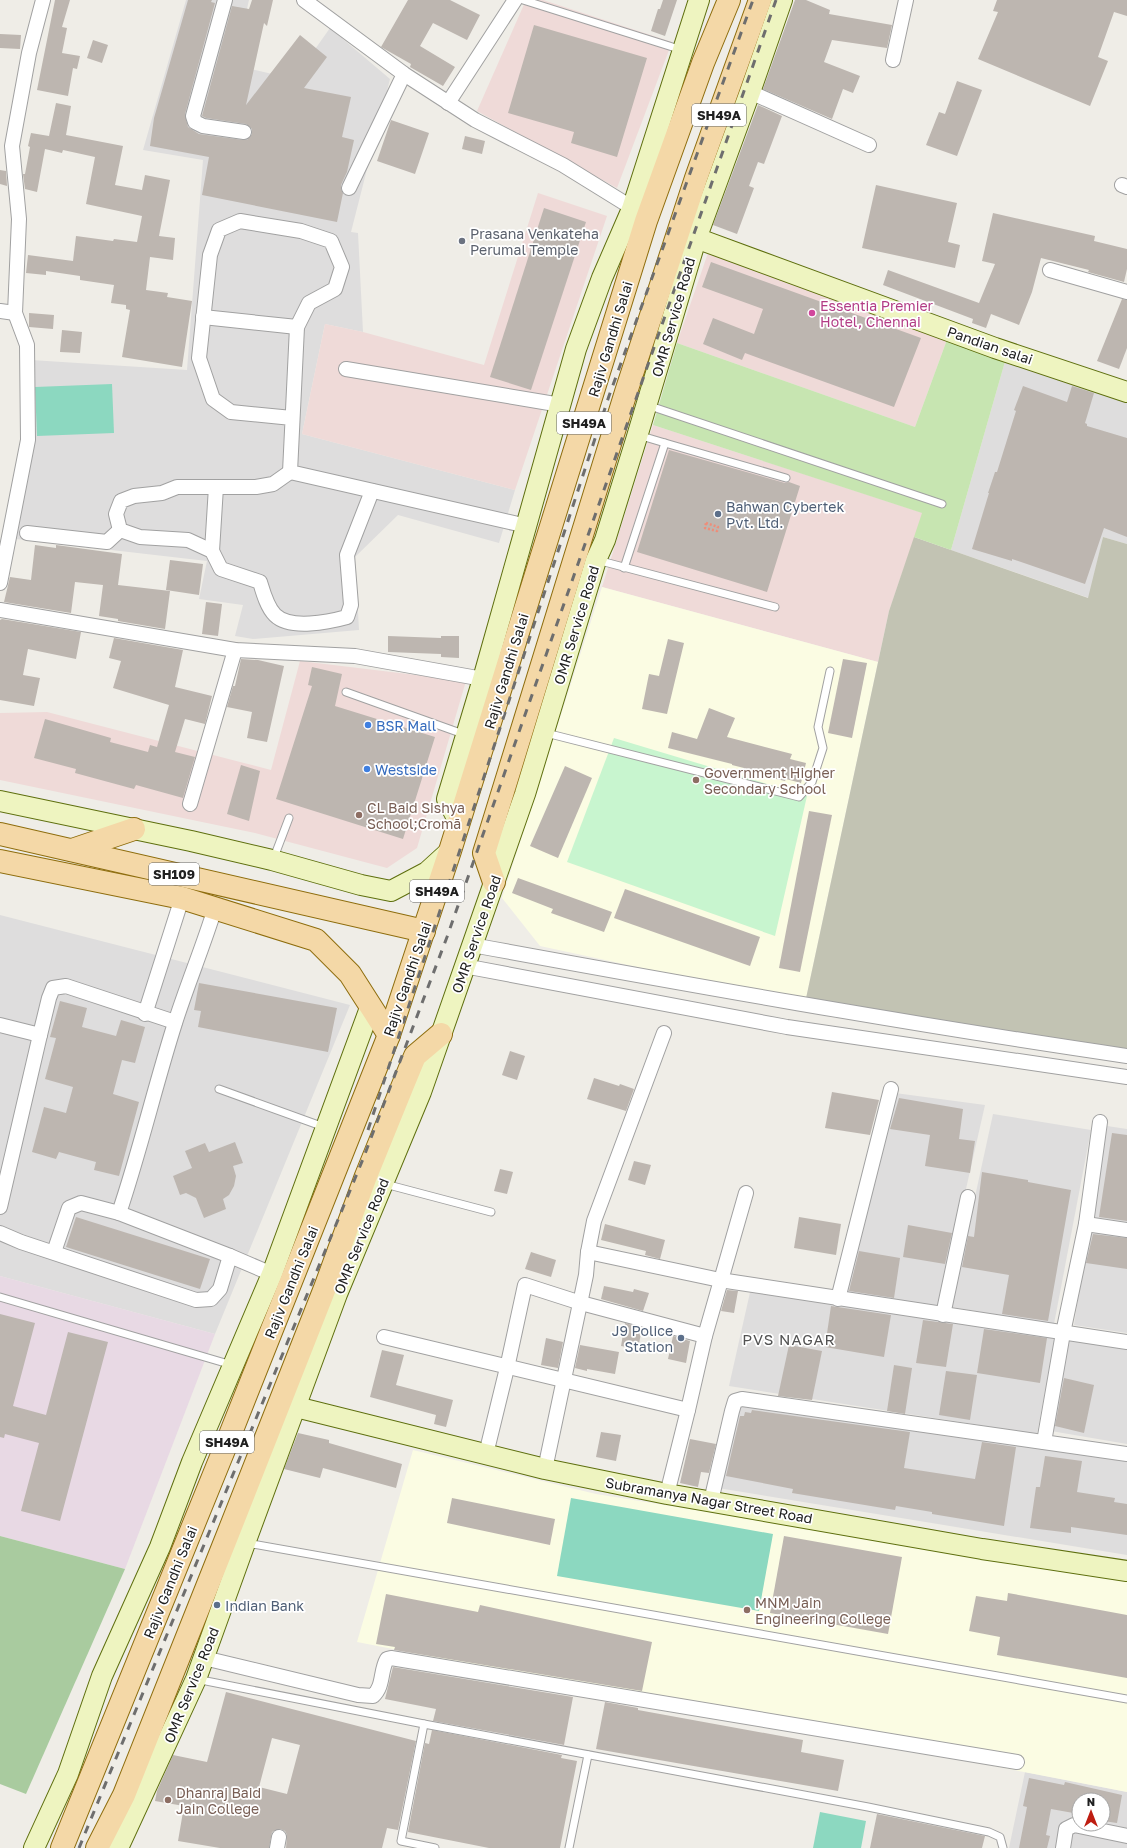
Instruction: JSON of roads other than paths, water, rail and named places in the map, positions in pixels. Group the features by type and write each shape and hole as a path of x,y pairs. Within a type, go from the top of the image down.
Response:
{"main road":[{"name":"Rajiv Gandhi Salai","path":"62,1848 231,1433 389,1035 450,851 631,272 640,213 729,0"},
{"name":"SH49A","path":"494,882 484,853 586,557 626,392 662,285 688,235 696,178 760,0"},
{"path":"631,272 662,285"},
{"path":"72,850 134,829"},
{"name":"SH109","path":"0,834 424,931"},
{"name":"SH109","path":"0,861 182,898 316,940 350,974 370,1008"},
{"path":"370,1008 389,1035"},
{"name":"SH49A","path":"97,1848 124,1795 288,1404 326,1288 366,1176 415,1056 441,1034"}],"street":[{"path":"0,577 28,440 27,346 15,313 19,218 12,146 29,53 43,0"},
{"path":"225,0 194,116 195,122 203,126 244,132"},
{"path":"304,0 404,74 448,103 475,120 563,165 640,213"},
{"path":"448,103 515,0"},
{"path":"459,822 447,799 527,526 576,349 602,278 640,213 682,50 699,0"},
{"name":"OMR Service Road","path":"118,1848 196,1679 245,1543 288,1404 337,1294 421,1092 525,794 543,732 586,557 605,540 638,435 647,405 688,235 750,92 782,0"},
{"path":"893,60 906,0"},
{"path":"349,188 404,74"},
{"path":"750,92 869,145"},
{"path":"290,472 297,327 308,303 335,289 342,267 331,241 301,231 240,221 219,230 210,255 199,358 213,399 231,412 292,418"},
{"name":"Pandian salai","path":"688,235 995,348 1127,392"},
{"path":"1050,270 1127,292"},
{"path":"0,311 15,313"},
{"path":"203,317 297,327"},
{"path":"346,369 561,405"},
{"path":"120,530 116,514 121,501 134,496 162,493 176,487 256,487 273,484 290,472 527,526"},
{"path":"216,487 212,551 221,569 260,582 264,596 275,615 288,623 328,622 346,617 351,605 346,555 372,491"},
{"path":"27,533 107,542 120,530"},
{"path":"120,530 140,538 188,540 212,551"},
{"path":"0,610 235,650 355,656 483,679"},
{"path":"190,804 235,650"},
{"path":"0,801 272,860 361,885 391,891 427,872 450,851"},
{"path":"145,1014 172,924 182,898"},
{"path":"119,1214 137,1159 149,1109 175,1022 208,932 215,908"},
{"path":"472,945 735,994 1016,1040 1127,1056"},
{"path":"464,966 787,1027 1127,1077"},
{"path":"0,1207 40,1035 53,988 66,986 145,1014 175,1022"},
{"path":"34,1848 68,1774 102,1676 160,1546 192,1462 272,1274 370,1008"},
{"path":"0,1025 40,1035"},
{"path":"544,1469 581,1302 594,1220 664,1033"},
{"path":"838,1299 891,1089"},
{"path":"1044,1442 1063,1332 1086,1224 1100,1122"},
{"path":"666,1494 688,1410 704,1336 746,1193"},
{"path":"943,1315 968,1196"},
{"path":"54,1252 69,1208 81,1203 119,1214 230,1256 272,1274"},
{"path":"1086,1224 1127,1230"},
{"path":"0,1233 196,1300 211,1299 220,1289 230,1256"},
{"path":"588,1252 720,1280 1127,1342"},
{"path":"486,1454 525,1285 704,1336"},
{"path":"384,1337 507,1368 688,1410"},
{"path":"711,1501 732,1410 735,1401 742,1399 1127,1454"},
{"name":"Subramanya Nagar Street Road","path":"288,1404 544,1469 666,1494 982,1549 1127,1571"},
{"path":"204,1658 358,1695 373,1696 378,1691 383,1666 387,1659 391,1658 1017,1762"},
{"path":"1063,1848 1066,1829 1074,1825 1127,1836"}],"lane":[{"path":"523,0 682,50"},
{"path":"647,405 942,504"},
{"path":"638,435 786,478"},
{"path":"624,568 665,443"},
{"path":"586,557 775,607"},
{"path":"543,732 798,797 812,782 823,748 818,727 830,671"},
{"path":"346,692 466,735"},
{"path":"272,860 289,818"},
{"path":"219,1089 325,1128"},
{"path":"383,1183 491,1212"},
{"path":"0,1297 233,1365"},
{"path":"245,1543 1127,1699"},
{"path":"196,1679 424,1724 868,1807 988,1832 1000,1837 1003,1848"},
{"path":"424,1724 401,1841 435,1848"},
{"path":"569,1848 588,1755"}],"railway":[{"path":"368,1130 609,396 753,0"},
{"path":"79,1848 363,1159 447,937 776,0"}],"place":[{"name":"Prasana Venkateha Perumal Temple","path":"462,241"},
{"name":"Essentia Premier Hotel, Chennai","path":"812,313"},
{"name":"Bahwan Cybertek Pvt. Ltd.","path":"718,514"},
{"name":"BSR Mall","path":"368,725"},
{"name":"Westside","path":"367,769"},
{"name":"Government Higher Secondary School","path":"696,780"},
{"name":"CL Baid Sishya School;Cromā","path":"359,815"},
{"name":"J9 Police Station","path":"681,1338"},
{"name":"Indian Bank","path":"217,1605"},
{"name":"MNM Jain Engineering College","path":"747,1610"},
{"name":"Dhanraj Baid Jain College","path":"168,1800"}],"district":[{"name":"PVS NAGAR","path":"789,1339"}]}
